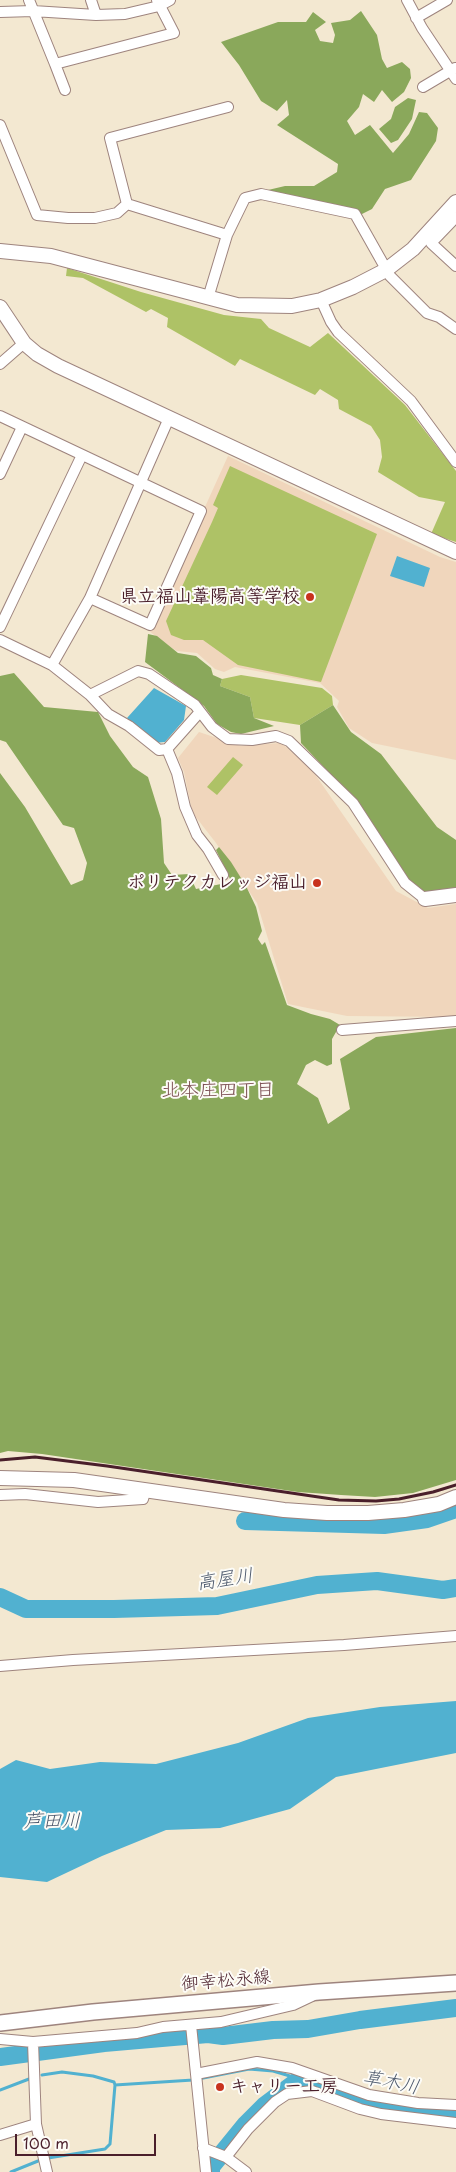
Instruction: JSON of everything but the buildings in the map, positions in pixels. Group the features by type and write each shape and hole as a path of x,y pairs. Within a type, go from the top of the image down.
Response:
{"main road":[{"name":"御幸松永線","path":"0,2023 93,2012 319,1992 456,1983"}],"street":[{"path":"29,0 65,90"},
{"path":"91,0 96,15"},
{"path":"0,12 33,11 96,15 125,14 170,0"},
{"path":"407,0 416,18 454,72 422,87"},
{"path":"416,18 447,0"},
{"path":"55,64 174,33 158,3"},
{"path":"128,204 110,138 228,107"},
{"path":"0,125 36,215 94,218 118,213 128,204"},
{"path":"208,298 227,235 245,198 261,194 355,214 386,270 427,313 439,317 456,329"},
{"path":"0,251 51,256 237,305 292,306 321,300 353,287 386,270 413,249 456,202"},
{"path":"128,204 227,235"},
{"path":"456,217 431,243 456,266"},
{"path":"321,300 338,332 411,401 456,462"},
{"path":"0,307 24,343 37,354 58,366 456,552"},
{"path":"0,364 24,343"},
{"path":"0,416 200,511 150,625 90,598"},
{"path":"52,665 90,598 169,418"},
{"path":"0,474 22,427"},
{"path":"0,628 82,455"},
{"path":"0,640 52,665 90,695 108,714 130,726 159,750 167,749 199,713"},
{"path":"90,695 138,671 149,674 195,705 199,713 212,727 228,739 252,740 276,736 289,741 353,803 405,883 425,899 456,895"},
{"path":"167,749 177,772 185,807 197,835 208,849 223,875"},
{"path":"342,1030 456,1021"},
{"path":"0,1478 74,1480 284,1510 327,1513 368,1513 404,1510 438,1504 456,1497"},
{"path":"0,1495 25,1494 98,1502 143,1499 146,1489"},
{"path":"0,1666 73,1660 344,1645 456,1636"},
{"path":"0,2038 33,2044 137,2033 163,2026 192,2032 221,2022 293,2005 319,1992"},
{"path":"192,2032 206,2172"},
{"path":"33,2044 36,2124 48,2172"},
{"path":"197,2078 257,2062 292,2068 369,2095 418,2103 456,2105"},
{"path":"222,2155 275,2102 287,2094 312,2091 360,2109 456,2123"},
{"path":"0,2135 36,2124"},
{"path":"204,2148 222,2155 246,2172"}],"shaded area":[{"name":"県立福山葦陽高等学校","path":"228,456 440,557 456,562 456,760 372,743 349,728 337,707 339,701 320,683 235,667 224,672 215,669 197,653 177,651 149,631"},
{"name":"ポリテクカレッジ福山","path":"199,732 241,746 279,743 285,746 312,770 396,891 428,908 456,904 456,1017 347,1016 288,1004 257,903 195,816 191,806 184,772 178,758"}],"green space":[{"path":"361,11 377,35 382,59 387,68 402,62 410,69 411,78 404,92 392,102 382,90 374,102 363,94 359,107 347,121 355,135 370,125 393,153 409,134 419,112 427,113 438,128 436,141 411,180 385,189 372,209 360,215 268,194 268,190 285,186 314,186 337,172 338,164 277,125 289,115 287,100 277,111 261,101 239,65 221,42 278,22 306,22 313,12 326,22 315,30 320,41 333,43 335,35 331,23 350,20"},
{"path":"408,98 416,100 412,119 398,140 391,143 379,129 391,119 395,107"},
{"path":"67,268 141,292 224,315 261,319 269,328 310,347 328,333 405,405 456,471 456,542 431,534 445,502 419,497 378,472 382,457 380,440 371,426 339,409 338,400 320,389 315,395 240,359 235,366 167,327 168,318 151,309 146,312 83,278 66,276"},
{"path":"230,466 377,534 321,682 238,665 203,640 184,640 171,635 166,621 218,508 213,505"},
{"path":"148,634 157,636 178,653 196,656 211,668 213,675 222,679 220,686 250,697 254,718 274,726 241,734 231,732 217,724 204,706 145,662"},
{"path":"14,673 44,707 98,712 110,736 133,767 148,777 161,819 164,863 172,875 189,874 196,889 221,884 227,888 231,881 216,850 219,847 231,862 256,907 262,931 258,939 262,945 265,942 287,1005 330,1019 340,1025 332,1039 332,1064 327,1066 315,1060 306,1065 297,1084 318,1098 328,1124 350,1109 340,1059 376,1037 456,1028 456,1480 413,1493 375,1497 341,1495 298,1492 42,1454 8,1451 0,1453 0,773 25,807 71,885 83,880 87,863 74,828 63,825 6,742 0,740 0,676"},
{"path":"241,675 322,688 332,696 333,705 300,725 254,718 250,697 220,686 222,679"},
{"path":"333,705 351,732 381,754 437,827 456,840 456,893 426,896 406,880 355,800 301,743 300,725"},
{"path":"233,757 243,765 217,795 207,787"}],"water":[{"path":"397,556 430,568 424,587 390,576"},
{"path":"154,688 186,706 184,720 165,742 154,743 127,718"},
{"name":"芦田川","path":"456,1701 456,1753 336,1777 290,1809 220,1828 166,1830 102,1856 47,1882 0,1877 0,1769 16,1760 50,1769 100,1762 156,1764 238,1743 308,1718 380,1707"}],"waterway":[{"path":"245,1521 384,1525 427,1519 456,1509"},
{"name":"高屋川","path":"0,1597 26,1609 114,1609 217,1606 317,1585 377,1581 443,1590 456,1588"},
{"path":"0,2057 104,2043 208,2034 223,2036 273,2030 308,2029 360,2020 456,2008"},
{"path":"42,2075 62,2072 93,2076 114,2082 115,2085 193,2080 249,2069 273,2071 300,2079"},
{"path":"0,2090 29,2079"},
{"name":"草木川","path":"211,2172 211,2167 246,2124 264,2106 300,2079 372,2104 417,2112 456,2115"},
{"path":"48,2158 105,2149 110,2144 115,2085"},
{"path":"11,2172 38,2161"}],"railway":[{"path":"0,1460 35,1457 339,1500 376,1501 399,1499 456,1485"}],"place":[{"name":"県立福山葦陽高等学校","path":"310,597"},
{"name":"ポリテクカレッジ福山","path":"317,883"},
{"name":"キャリー工房","path":"220,2087"}],"district":[{"name":"北本庄四丁目","path":"218,1091"}]}
